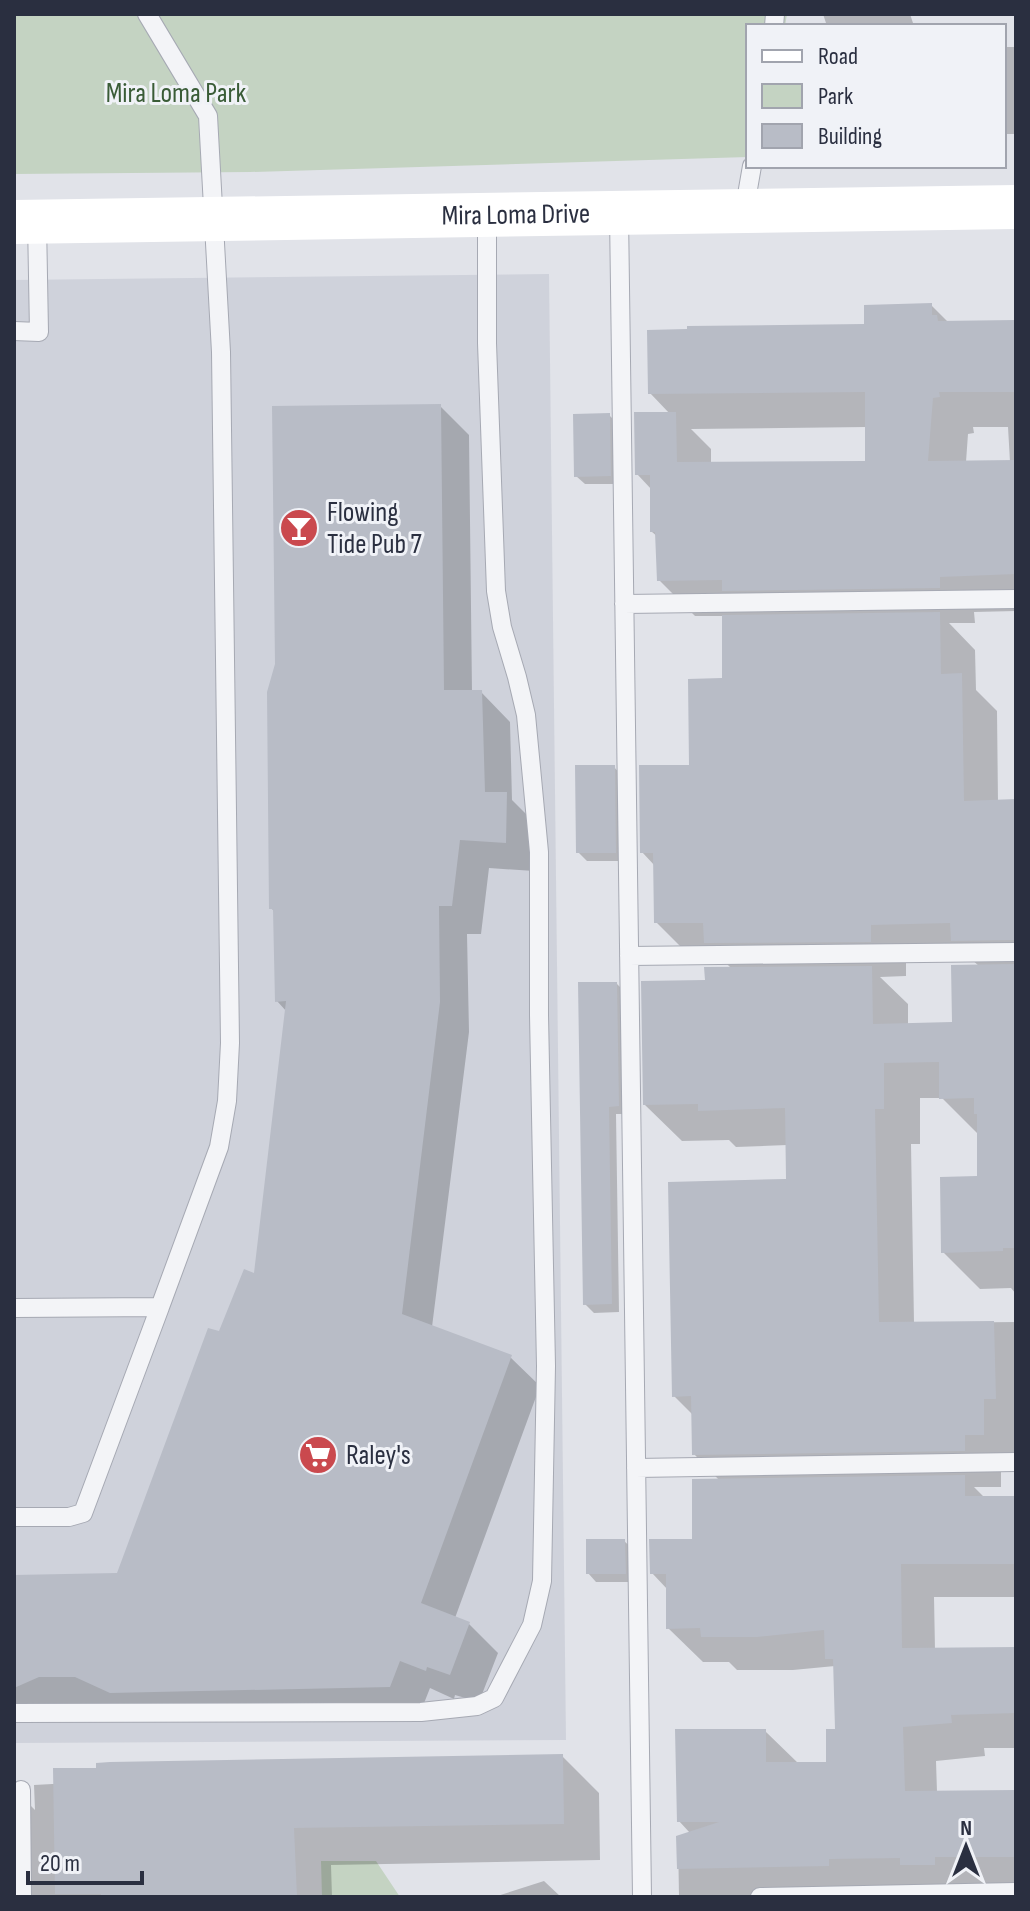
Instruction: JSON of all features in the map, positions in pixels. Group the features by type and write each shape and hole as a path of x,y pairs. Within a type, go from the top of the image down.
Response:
{"main road":[{"name":"Mira Loma Drive","path":"26,221 1016,207"}],"lane":[{"path":"14,1517 69,1517 83,1513 219,1147 227,1101 230,1043 221,352 208,116 147,14"},
{"path":"744,212 752,168"},
{"path":"14,1713 421,1712 477,1706 494,1698 532,1625 542,1581 546,1366 539,852 526,715 502,627 496,591 487,343 487,214"},
{"path":"619,214 642,1897"},
{"path":"14,331 39,332 26,221"},
{"path":"624,604 1016,599"},
{"path":"629,956 1016,952"},
{"path":"14,1308 160,1307"},
{"path":"636,1468 1016,1462"},
{"path":"21,1790 22,1897"},
{"path":"760,1897 1016,1892"}],"shaded area":[{"path":"549,274 566,1740 14,1743 14,280"}],"green space":[{"name":"Mira Loma Park","path":"14,14 787,14 785,24 746,24 746,157 250,172 14,174"},
{"path":"321,1861 376,1861 400,1897 322,1897"}],"building":[{"path":"932,303 932,315 937,315 938,321 1016,320 1016,392 939,392 940,397 933,398 928,461 1016,460 1016,574 940,577 940,588 722,591 722,580 657,581 655,532 650,532 650,475 635,475 634,412 676,412 677,462 865,461 865,392 648,394 647,330 687,329 687,326 864,324 864,305"},
{"path":"441,404 444,690 482,690 485,792 507,792 506,843 460,840 452,906 439,906 440,1002 402,1314 512,1355 421,1603 470,1622 450,1675 427,1667 426,1671 400,1661 390,1687 110,1693 75,1677 39,1677 14,1688 14,1575 117,1573 208,1328 219,1331 244,1269 254,1273 286,1001 275,1002 273,909 269,909 267,692 275,664 272,406"},
{"path":"610,413 611,476 574,477 573,414"},
{"path":"940,612 941,674 962,673 964,801 1016,799 1014,940 951,941 950,923 871,925 871,942 704,943 703,923 654,923 653,853 640,853 639,765 689,765 688,679 722,678 722,615"},
{"path":"575,765 615,765 616,853 576,853"},
{"path":"1014,964 1016,1248 941,1253 940,1177 977,1176 977,1114 974,1114 974,1098 939,1099 939,1062 884,1063 884,1109 875,1109 879,1322 994,1321 996,1399 984,1399 984,1435 965,1435 965,1451 692,1455 691,1396 672,1397 668,1182 786,1179 785,1108 698,1111 698,1104 643,1105 641,981 705,980 704,967 872,966 873,1024 952,1022 951,965"},
{"path":"578,982 617,982 619,1106 609,1107 612,1304 583,1305"},
{"path":"965,1475 965,1496 1016,1496 1016,1564 901,1564 902,1648 1016,1647 1016,1713 951,1715 952,1723 903,1727 905,1791 1016,1790 1016,1857 935,1857 935,1865 900,1865 900,1858 829,1859 829,1866 677,1869 676,1836 719,1822 677,1822 675,1729 766,1729 766,1762 826,1762 826,1729 835,1729 833,1659 825,1659 824,1630 757,1637 701,1637 700,1628 666,1629 666,1574 650,1574 649,1539 692,1539 692,1479"},
{"path":"586,1539 625,1539 626,1574 586,1574"},
{"path":"563,1754 564,1824 294,1828 297,1897 101,1897 101,1894 55,1894 53,1768 96,1768 96,1763 110,1762"}],"place":[{"name":"Flowing Tide Pub 7","path":"299,528"},
{"name":"Raley's","path":"318,1455"}]}
